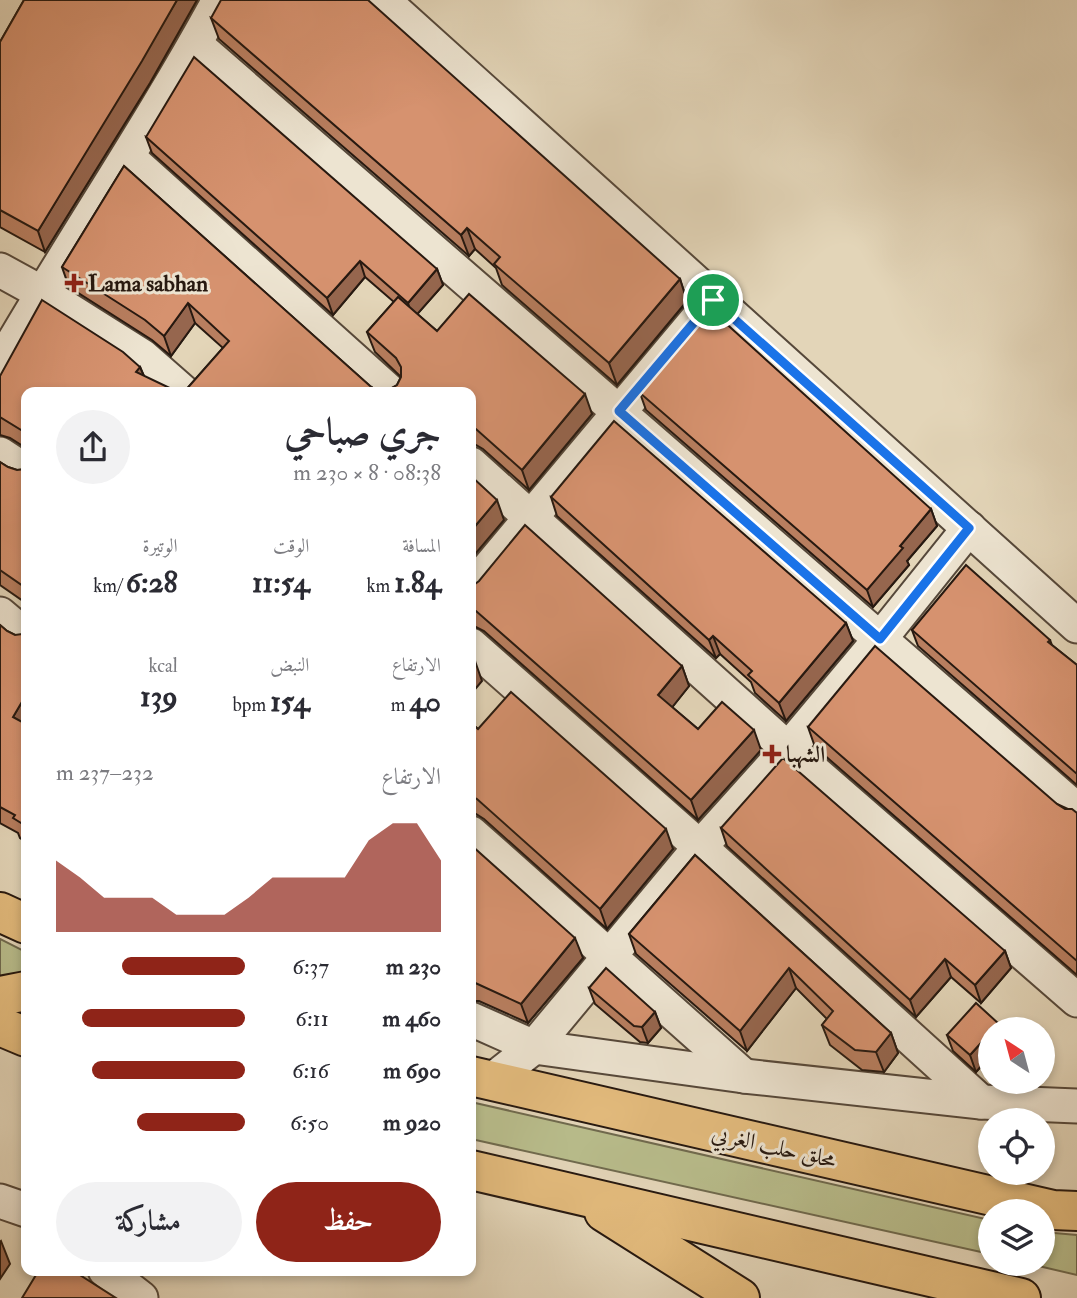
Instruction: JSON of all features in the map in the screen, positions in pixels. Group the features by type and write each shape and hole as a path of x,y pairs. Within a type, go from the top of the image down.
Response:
{"highway":[{"path":"0,912 21,922"},
{"path":"0,996 21,992"},
{"path":"0,1026 21,1035"},
{"name":"محلق حلب الغربي","path":"481,1079 1053,1210 1077,1211"},
{"path":"476,1171 1021,1298"},
{"path":"578,1196 740,1298"}],"street":[{"path":"0,365 128,157 219,0"},
{"path":"383,0 1077,626"},
{"path":"195,44 1077,810"},
{"path":"128,157 384,387"},
{"path":"0,270 142,356 177,387"},
{"path":"476,583 713,300"},
{"path":"0,454 21,468"},
{"path":"476,468 788,749 1077,1000"},
{"path":"481,1079 534,1047 699,847 788,749 969,528"},
{"path":"0,614 21,632"},
{"path":"476,649 981,1102"},
{"path":"476,837 744,1076"},
{"path":"476,1021 534,1047 744,1076 981,1102 1077,1107"},
{"path":"0,1201 21,1208"},
{"path":"113,1276 141,1298"}],"green space":[{"path":"0,939 21,950 21,975 0,977"},
{"path":"476,1103 978,1217 978,1251 476,1140"},
{"path":"1055,1233 1077,1235 1077,1275 1055,1270"}],"building":[{"path":"24,0 177,0 38,231 0,210 0,42"},
{"path":"221,0 368,0 680,279 609,363 494,264 500,257 467,228 461,235 211,18"},
{"path":"194,57 437,269 408,303 360,261 327,298 146,137"},
{"path":"124,166 372,387 188,387 229,341 188,303 164,336 145,320 62,267"},
{"path":"469,294 585,394 522,470 476,429 476,387 393,387 401,377 401,367 396,358 367,332 398,297 437,331"},
{"path":"42,300 123,352 140,367 136,372 168,387 21,387 21,430 0,417 0,376"},
{"path":"710,309 931,509 900,546 903,548 867,590 640,393"},
{"path":"614,421 846,623 779,703 748,675 752,671 713,636 709,640 551,497"},
{"path":"0,462 21,470 21,585 0,570"},
{"path":"476,481 497,500 476,525"},
{"path":"525,525 682,666 658,695 698,729 722,702 754,730 691,800 476,611 476,583"},
{"path":"966,565 1050,640 1048,642 1077,665 1077,774 912,630"},
{"path":"0,625 15,635 21,634 21,703 13,717 21,721 21,823 13,818 15,815 0,807"},
{"path":"875,646 1057,804 1077,813 1077,961 808,727"},
{"path":"511,692 666,829 600,909 476,798 476,727 478,729"},
{"path":"783,758 1005,951 975,985 945,959 910,1000 721,828"},
{"path":"476,849 575,938 521,1004 476,983"},
{"path":"695,855 891,1033 876,1052 855,1050 822,1025 833,1011 789,968 740,1031 629,934"},
{"path":"606,968 655,1012 642,1027 634,1026 589,988"},
{"path":"976,1003 991,1017 978,1017 978,1046 970,1055 947,1035"},
{"path":"35,1276 81,1276 116,1298 22,1298"}],"place":[{"name":"Lama sabhan","path":"74,283"},
{"name":"الشهبا","path":"772,754"}],"route":[{"path":"713,300 969,528 880,639 619,411 713,300"}]}
